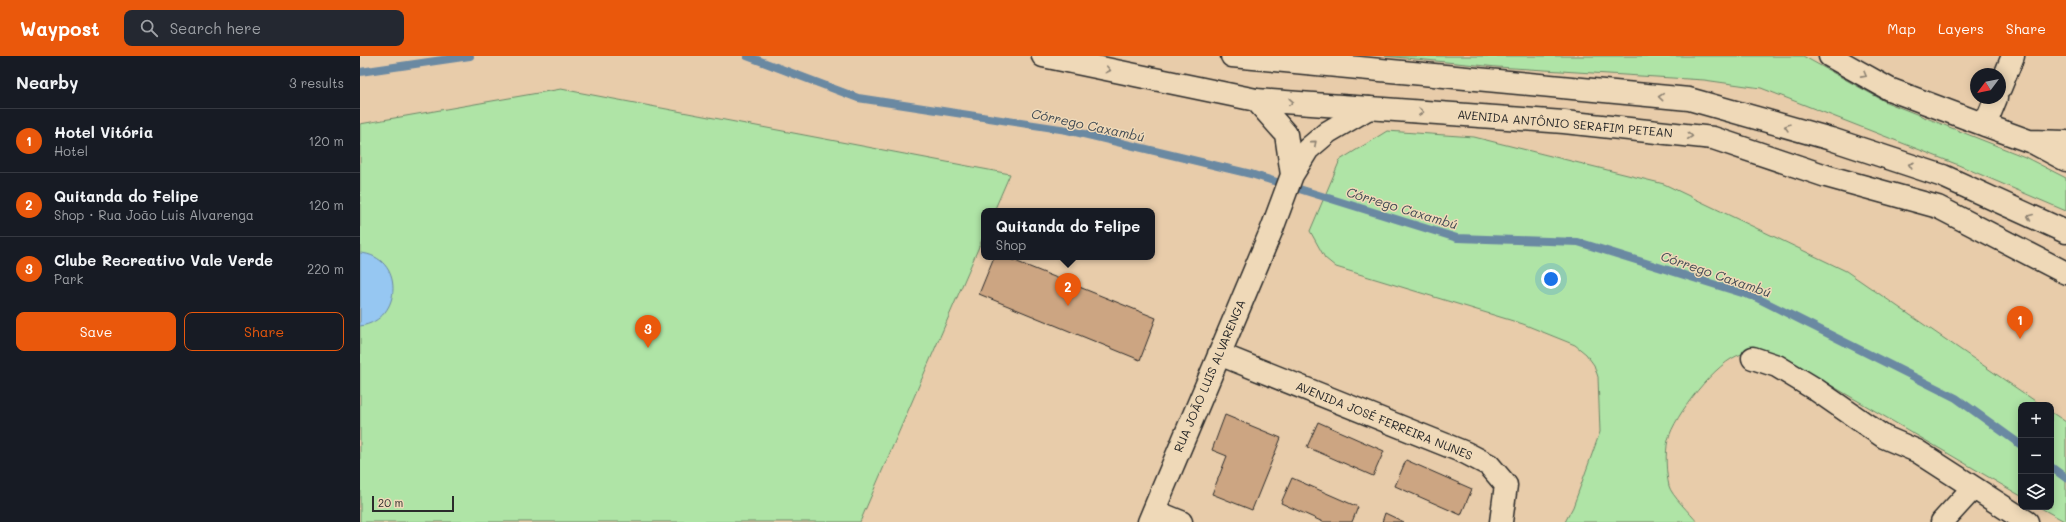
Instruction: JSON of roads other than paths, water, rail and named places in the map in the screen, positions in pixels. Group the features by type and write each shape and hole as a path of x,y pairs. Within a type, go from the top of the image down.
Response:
{"main road":[{"name":"AVENIDA ANTÔNIO SERAFIM PETEAN","path":"1042,56 1256,100 1564,122 1713,138 1826,176 1938,207 2066,272"},
{"path":"1232,56 1689,99 1831,139 1943,176 2066,232"},
{"path":"1830,56 1889,89 2029,141 2066,160"},
{"path":"2006,73 2013,56"},
{"path":"1256,100 1286,134 1291,178"},
{"path":"1985,125 1994,104"},
{"name":"RUA JOÃO LUIS ALVARENGA","path":"1151,516 1272,229 1291,178 1308,149 1328,132 1369,108"},
{"path":"2029,141 2066,142"},
{"name":"AVENIDA JOSÉ FERREIRA NUNES","path":"1219,354 1466,453 1489,465 1506,485 1501,522"},
{"path":"1753,358 1778,366 1815,389 1884,437 1917,451 2027,522"},
{"path":"1942,522 1973,488"},
{"path":"1151,516 1181,522"}],"water":[{"path":"360,253 374,257 385,265 391,276 393,288 391,301 385,312 374,321 360,326"}],"waterway":[{"name":"Córrego Caxambú","path":"360,72 470,56"},
{"name":"Córrego Caxambú","path":"747,56 858,98 1067,130 1251,174 1457,238 1578,242 1755,297 1956,398 2018,443"},
{"name":"Córrego Caxambú","path":"2054,469 2066,478"}],"place":[{"name":"Quitanda do Felipe","path":"1068,306"},
{"name":"Hotel Vitória","path":"2020,339"},
{"name":"Clube Recreativo Vale Verde","path":"648,348"}]}
